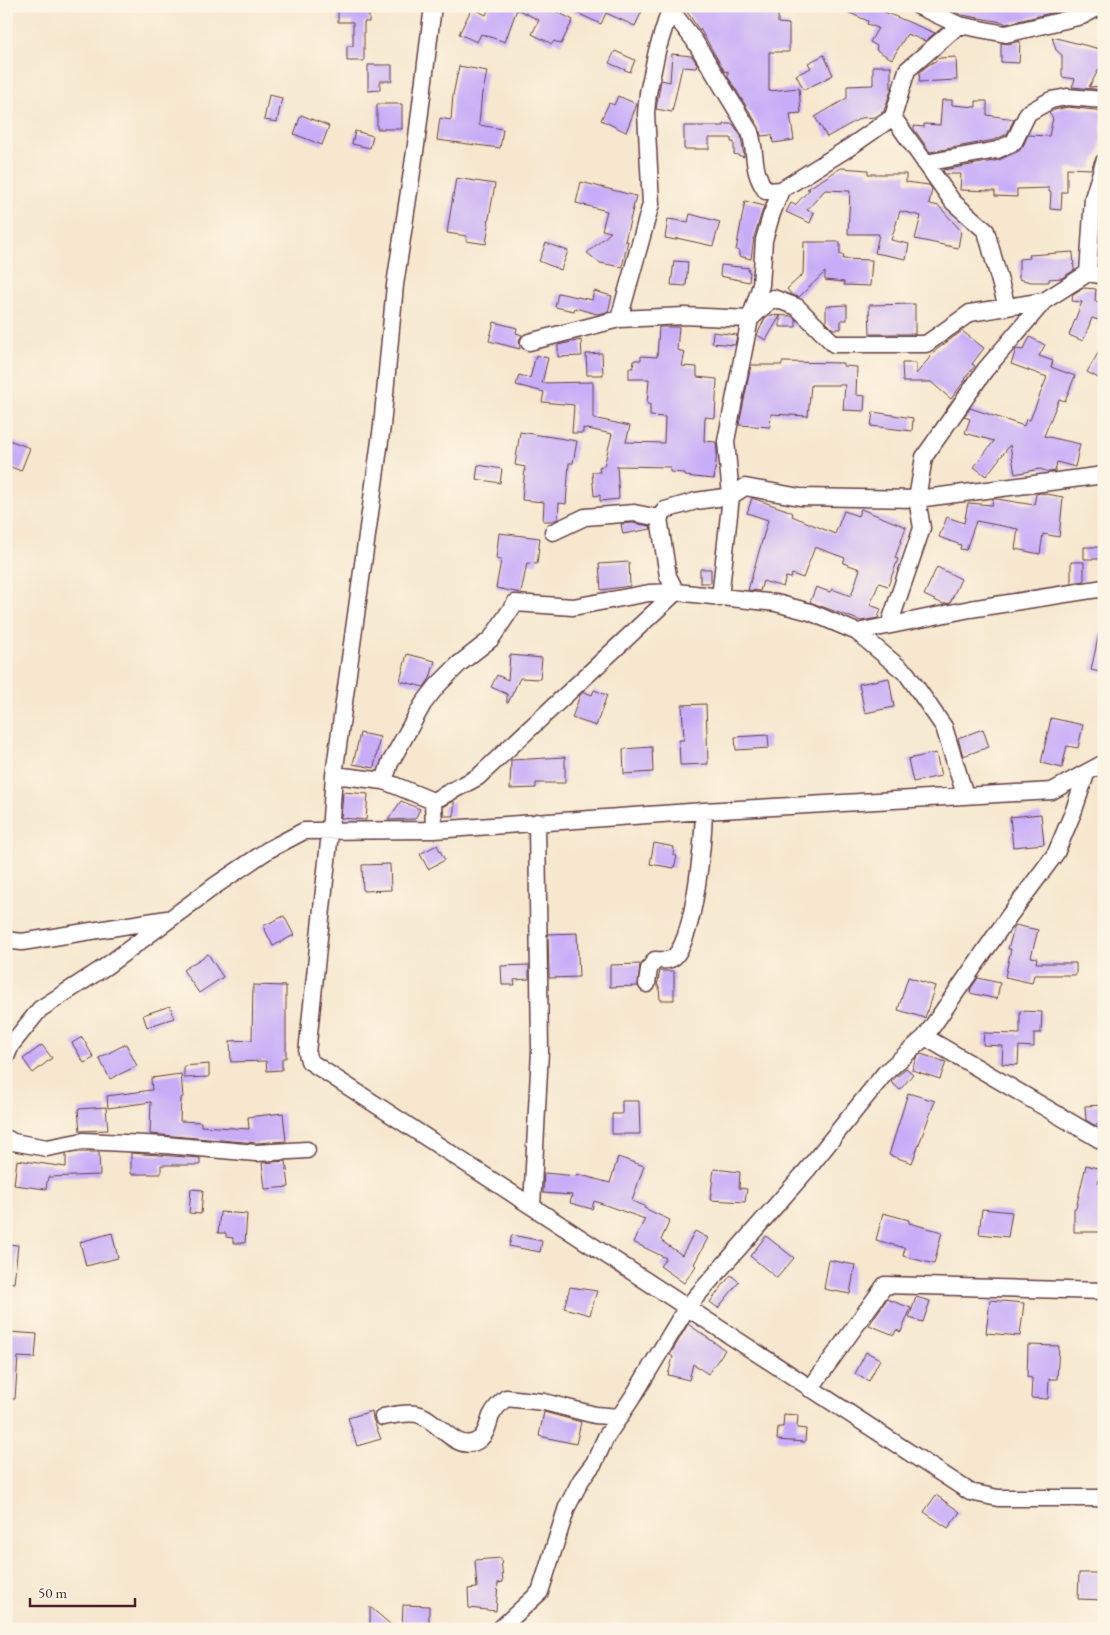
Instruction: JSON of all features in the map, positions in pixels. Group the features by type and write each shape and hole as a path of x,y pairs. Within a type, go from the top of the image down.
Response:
{"street":[{"path":"433,6 416,145 395,286 382,426 334,774 330,832 307,1053 310,1061 970,1492 998,1498 1104,1498"},
{"path":"918,6 959,25 1006,34 1082,16 1101,6"},
{"path":"619,319 651,204 646,113 653,66 670,10 694,40 750,132 754,146 758,180 766,191 781,190 850,147 893,117 907,70 959,25"},
{"path":"925,163 997,150 1014,142 1028,113 1051,100 1067,97 1104,100"},
{"path":"893,117 953,202 986,231 1007,307"},
{"path":"529,342 619,319 684,316 750,319 773,298 797,307 834,344 926,344 970,313 1044,301 1096,274 1093,198 1104,162"},
{"path":"720,598 730,496 726,441 750,319 761,284 764,240 781,190"},
{"path":"889,625 922,528 916,499 924,457 985,370 1044,301"},
{"path":"676,592 668,576 659,518 665,510 696,501 730,496 745,487 800,497 916,499 1104,475"},
{"path":"553,532 585,517 634,514 659,518"},
{"path":"856,632 970,609 1104,588"},
{"path":"384,781 390,763 423,704 437,686 459,664 491,639 515,603 573,607 649,593 676,592 776,604 810,612 856,632 907,674 944,727 965,795"},
{"path":"433,801 478,777 676,592"},
{"path":"6,1057 11,1045 40,1009 105,967 216,885 268,850 304,831 434,830 704,811 1052,791 1104,763"},
{"path":"334,774 384,781 433,801"},
{"path":"500,1629 540,1592 567,1507 581,1480 594,1463 606,1437 687,1307 807,1170 885,1073 925,1037 1056,852 1074,810 1086,774"},
{"path":"433,801 434,830"},
{"path":"647,984 649,969 655,960 667,961 675,956 684,942 694,901 703,837 704,811"},
{"path":"532,1206 540,1051 537,822"},
{"path":"6,940 22,942 172,919"},
{"path":"925,1037 1104,1142"},
{"path":"6,1138 13,1142 47,1148 83,1141 165,1145 256,1153 307,1150"},
{"path":"810,1389 885,1285 1104,1291"},
{"path":"383,1417 400,1414 418,1414 442,1429 455,1441 468,1444 479,1440 486,1432 491,1416 497,1406 506,1398 544,1402 595,1415 620,1417"}],"building":[{"path":"338,6 369,6 369,22 364,22 364,61 347,61 347,46 353,46 353,22 338,22"},
{"path":"490,6 546,6 573,20 561,44 554,41 552,44 532,34 539,20 517,9 505,42 481,34 477,42 459,34 472,8 486,15"},
{"path":"562,6 630,6 642,11 635,26 606,13 601,24"},
{"path":"683,6 778,6 778,23 789,24 789,52 769,52 769,91 799,88 801,113 790,114 794,140 773,143 772,135 761,136 759,127 728,77 728,71 725,72 700,29 700,31"},
{"path":"834,6 870,6 935,33 925,41 907,34 892,59 876,50 877,46 870,42 878,28 867,24 868,21"},
{"path":"942,6 1079,6 1006,24 962,15"},
{"path":"1052,37 1104,50 1104,60 1089,87 1104,86 1104,90 1072,87 1075,79 1062,77 1062,55 1056,50"},
{"path":"1020,41 1019,63 1001,62 1001,43 1008,44"},
{"path":"615,51 635,60 630,72 609,63"},
{"path":"672,54 692,56 697,64 696,68 682,67 672,112 656,109 661,80 670,82"},
{"path":"824,55 833,75 804,90 796,75 811,68 808,63"},
{"path":"956,57 957,80 919,82 920,72 927,66 940,58"},
{"path":"368,65 392,65 392,81 380,81 380,90 368,91"},
{"path":"459,66 487,71 482,92 479,125 503,129 500,148 437,140 440,118 451,120 453,95"},
{"path":"873,66 891,66 891,90 884,111 875,117 861,118 827,137 815,117 847,98 847,86 873,85"},
{"path":"269,95 282,98 277,122 264,120"},
{"path":"618,96 637,104 626,132 601,120 609,103 614,105"},
{"path":"942,100 952,100 952,105 976,107 976,101 987,101 987,115 1014,119 1007,134 994,140 930,152 914,129 914,126 924,127 924,124 940,125"},
{"path":"377,104 402,104 402,129 377,129"},
{"path":"1068,107 1104,111 1099,154 1091,169 1067,168 1067,192 1062,192 1061,210 1050,209 1051,192 1049,192 1049,188 1017,189 1017,197 995,196 995,191 960,190 961,174 945,174 943,170 999,160 1019,151 1028,135 1049,136 1053,118 1049,113"},
{"path":"301,115 329,126 322,145 294,134"},
{"path":"724,124 733,124 741,136 744,157 734,154 734,142 731,142 731,138 709,138 709,149 684,149 684,126 724,126"},
{"path":"355,131 373,136 370,148 352,144"},
{"path":"841,168 868,170 868,174 906,174 906,182 929,185 932,189 929,204 939,206 961,231 958,248 915,239 921,216 900,211 891,240 909,244 906,259 875,253 879,234 848,234 850,191 825,190 807,210 814,213 810,223 786,212 791,203 795,205 810,189 807,189"},
{"path":"456,178 495,184 486,244 466,241 467,236 447,233"},
{"path":"581,182 636,196 625,241 628,241 622,267 600,263 587,253 611,232 602,230 607,211 576,203"},
{"path":"745,201 764,206 754,237 751,259 739,256 739,251 736,250"},
{"path":"690,214 720,222 713,246 676,238 676,240 665,238 668,219 688,222"},
{"path":"804,242 840,242 840,255 844,255 843,259 872,260 870,286 844,285 844,282 825,280 825,272 799,297 792,295 787,289 803,274"},
{"path":"546,243 568,251 561,270 539,261"},
{"path":"1073,252 1074,270 1062,278 1049,279 1049,282 1031,282 1019,279 1019,259 1030,258 1029,255"},
{"path":"674,261 688,262 686,286 671,285"},
{"path":"721,265 749,268 749,282 720,276"},
{"path":"1084,288 1096,289 1095,301 1104,304 1104,322 1092,318 1083,341 1069,335 1082,302 1072,301 1073,294"},
{"path":"594,291 612,296 608,312 597,314 575,308 574,311 555,307 558,293 592,300"},
{"path":"915,304 915,334 870,334 869,305"},
{"path":"847,305 847,320 841,320 841,329 833,329 826,322 826,306"},
{"path":"769,315 791,316 796,320 796,327 780,327 780,316 766,340 757,335 765,318"},
{"path":"494,322 517,328 516,333 522,335 519,340 520,349 489,341"},
{"path":"659,327 679,327 677,350 685,352 682,366 697,367 697,377 717,379 715,418 705,417 704,441 716,442 717,453 714,479 685,476 685,473 670,472 670,467 617,466 619,499 600,501 600,495 594,496 592,472 600,472 599,467 604,466 612,434 583,428 583,433 572,433 574,405 542,402 544,392 516,385 519,375 530,378 536,355 548,358 542,383 593,382 593,418 630,426 626,442 664,443 665,417 650,416 650,404 647,404 649,379 629,379 629,368 633,368 634,360 641,360 641,356 657,357"},
{"path":"962,331 984,348 972,364 975,366 951,399 931,382 903,382 902,363 916,363 916,374 936,350"},
{"path":"713,332 737,335 735,345 712,343"},
{"path":"1030,337 1045,345 1039,356 1053,361 1051,367 1075,376 1065,401 1059,399 1044,436 1080,444 1075,467 1057,462 1055,471 1049,472 1040,469 1015,474 1010,445 986,476 974,467 994,441 965,433 970,419 964,417 970,408 1024,426 1026,419 1030,420 1047,377 1011,364 1016,349 1023,350"},
{"path":"581,340 582,356 558,357 558,345"},
{"path":"1104,343 1104,381 1087,372"},
{"path":"602,353 603,375 587,375 586,354"},
{"path":"782,362 843,363 843,366 857,367 856,395 865,396 864,411 843,410 845,385 811,385 808,416 771,414 770,427 739,425 751,365 782,365"},
{"path":"873,412 913,418 912,431 871,426"},
{"path":"520,432 577,441 573,463 569,463 566,504 559,503 558,519 543,521 544,502 522,500 525,467 515,465"},
{"path":"6,439 30,448 21,471 6,465"},
{"path":"478,465 502,469 500,483 476,479"},
{"path":"1041,493 1063,497 1059,537 1043,534 1040,554 1015,549 1018,529 976,521 966,550 960,549 961,545 939,537 947,517 964,523 968,503 992,505 993,499 997,499 1034,505 1036,494"},
{"path":"752,498 787,510 793,513 792,516 835,534 844,511 858,516 861,509 906,527 895,558 898,559 888,586 879,583 870,605 881,609 878,618 861,621 810,602 816,587 830,592 832,589 851,596 860,569 843,563 845,558 815,547 803,578 792,574 791,578 786,577 783,587 763,581 760,591 748,590 768,520 747,513"},
{"path":"633,523 650,526 651,529 623,534 621,524"},
{"path":"499,533 540,538 537,564 527,563 521,593 496,588 501,560 496,559"},
{"path":"1084,547 1104,547 1104,559 1084,559"},
{"path":"629,562 630,586 601,590 599,564"},
{"path":"1071,562 1084,562 1084,581 1071,583"},
{"path":"937,567 961,579 950,603 943,604 924,595"},
{"path":"700,569 711,569 711,583 700,583"},
{"path":"1099,633 1104,634 1104,673 1091,670"},
{"path":"407,654 435,661 430,678 424,687 400,681"},
{"path":"510,655 542,658 540,679 520,678 507,703 507,694 491,687 497,675 508,680"},
{"path":"889,678 894,707 865,713 859,684"},
{"path":"594,690 607,695 596,726 572,718 580,695 584,692 592,695"},
{"path":"706,704 708,764 680,765 679,740 684,740 682,705"},
{"path":"1051,718 1083,725 1078,748 1067,746 1062,768 1041,763"},
{"path":"983,729 989,747 963,756 958,738"},
{"path":"360,733 380,737 374,768 353,764"},
{"path":"768,735 769,748 736,750 735,737"},
{"path":"652,747 653,772 624,774 623,749"},
{"path":"936,753 941,776 913,782 908,759"},
{"path":"565,757 565,783 536,783 536,788 510,789 511,760"},
{"path":"343,792 368,794 366,820 341,818"},
{"path":"401,801 420,809 415,819 388,820"},
{"path":"454,801 454,816 444,816 443,807"},
{"path":"1041,814 1044,844 1013,847 1010,817"},
{"path":"654,843 674,847 673,855 677,856 674,868 650,864"},
{"path":"437,845 445,860 428,869 420,854"},
{"path":"390,864 391,890 363,891 362,865"},
{"path":"284,916 294,935 273,946 263,926"},
{"path":"1015,925 1038,930 1031,957 1037,958 1036,963 1076,963 1076,975 1034,975 1032,983 1005,977 1011,949 1008,949"},
{"path":"577,933 579,977 549,978 548,934"},
{"path":"208,954 223,977 199,993 183,970"},
{"path":"640,964 638,986 610,987 610,965"},
{"path":"529,965 529,979 514,980 515,985 502,985 501,966"},
{"path":"660,971 674,971 674,1000 660,1000 659,986 657,986"},
{"path":"908,977 935,986 925,1018 898,1010"},
{"path":"978,978 1000,983 997,999 970,993"},
{"path":"253,985 286,986 286,1058 282,1058 282,1070 267,1071 266,1061 231,1062 230,1041 252,1040"},
{"path":"170,1006 174,1018 147,1027 143,1015"},
{"path":"1020,1011 1042,1012 1041,1033 1034,1033 1034,1047 1019,1046 1018,1065 1002,1064 1003,1046 983,1045 984,1033 1020,1034"},
{"path":"82,1037 94,1058 84,1063 72,1043"},
{"path":"126,1044 137,1066 110,1079 99,1058"},
{"path":"42,1045 52,1058 33,1073 23,1059"},
{"path":"921,1054 946,1062 940,1079 912,1070 916,1058"},
{"path":"209,1064 209,1077 184,1078 184,1066"},
{"path":"906,1068 913,1074 900,1090 891,1082"},
{"path":"181,1074 183,1097 181,1098 180,1121 201,1122 201,1126 249,1129 248,1117 283,1113 286,1141 256,1143 150,1134 151,1102 108,1108 107,1096 152,1090 151,1078"},
{"path":"908,1093 935,1101 912,1163 889,1155"},
{"path":"622,1101 639,1101 640,1134 612,1134 612,1114 622,1114"},
{"path":"1104,1105 1104,1124 1094,1125 1086,1120 1085,1106"},
{"path":"106,1107 108,1130 80,1131 78,1109"},
{"path":"99,1152 100,1175 48,1177 46,1189 14,1185 17,1160 66,1167 66,1154"},
{"path":"131,1153 200,1158 200,1165 161,1165 161,1174 131,1174"},
{"path":"618,1157 644,1166 632,1201 670,1220 661,1240 663,1242 682,1255 695,1231 708,1238 694,1264 696,1266 684,1283 660,1266 666,1258 633,1242 645,1219 594,1201 592,1209 570,1203 572,1195 543,1193 544,1173 577,1176 577,1174 610,1183"},
{"path":"286,1161 289,1187 265,1189 262,1163"},
{"path":"1086,1165 1101,1169 1098,1183 1104,1184 1103,1232 1074,1232 1074,1208 1076,1208"},
{"path":"714,1169 740,1172 739,1188 747,1189 745,1202 710,1200"},
{"path":"191,1189 203,1190 201,1214 189,1213"},
{"path":"982,1209 1012,1212 1008,1237 979,1234"},
{"path":"220,1212 247,1214 245,1243 233,1243 233,1238 226,1237 226,1233 218,1233"},
{"path":"883,1213 909,1220 909,1223 942,1232 934,1264 903,1256 905,1248 876,1240"},
{"path":"112,1233 118,1258 86,1266 80,1242"},
{"path":"512,1235 542,1241 540,1252 509,1246"},
{"path":"766,1236 794,1258 777,1278 750,1256"},
{"path":"6,1244 18,1245 14,1283 6,1282"},
{"path":"829,1260 855,1265 850,1294 824,1289"},
{"path":"731,1275 739,1282 718,1308 710,1302"},
{"path":"570,1287 597,1291 590,1315 564,1308"},
{"path":"916,1297 930,1301 923,1322 909,1318"},
{"path":"887,1299 911,1308 901,1332 896,1330 894,1335 869,1325"},
{"path":"990,1300 1024,1303 1020,1336 986,1333"},
{"path":"688,1324 725,1350 708,1374 693,1364 689,1380 668,1375 673,1357 670,1355"},
{"path":"9,1332 37,1334 35,1358 18,1357 15,1399 6,1399"},
{"path":"1028,1345 1059,1346 1057,1379 1049,1379 1048,1399 1031,1398 1032,1378 1027,1377"},
{"path":"866,1352 880,1359 869,1381 855,1374"},
{"path":"372,1411 381,1439 357,1446 348,1418"},
{"path":"544,1412 581,1422 576,1444 539,1436"},
{"path":"784,1414 798,1415 797,1428 806,1429 805,1442 777,1440 778,1427 783,1427"},
{"path":"936,1495 960,1512 948,1528 924,1512"},
{"path":"501,1558 503,1582 498,1583 496,1611 469,1608 468,1589 477,1588 475,1560"},
{"path":"1079,1573 1104,1573 1104,1600 1078,1599"},
{"path":"403,1605 429,1606 429,1629 402,1629"},
{"path":"370,1607 396,1629 370,1629"}]}
